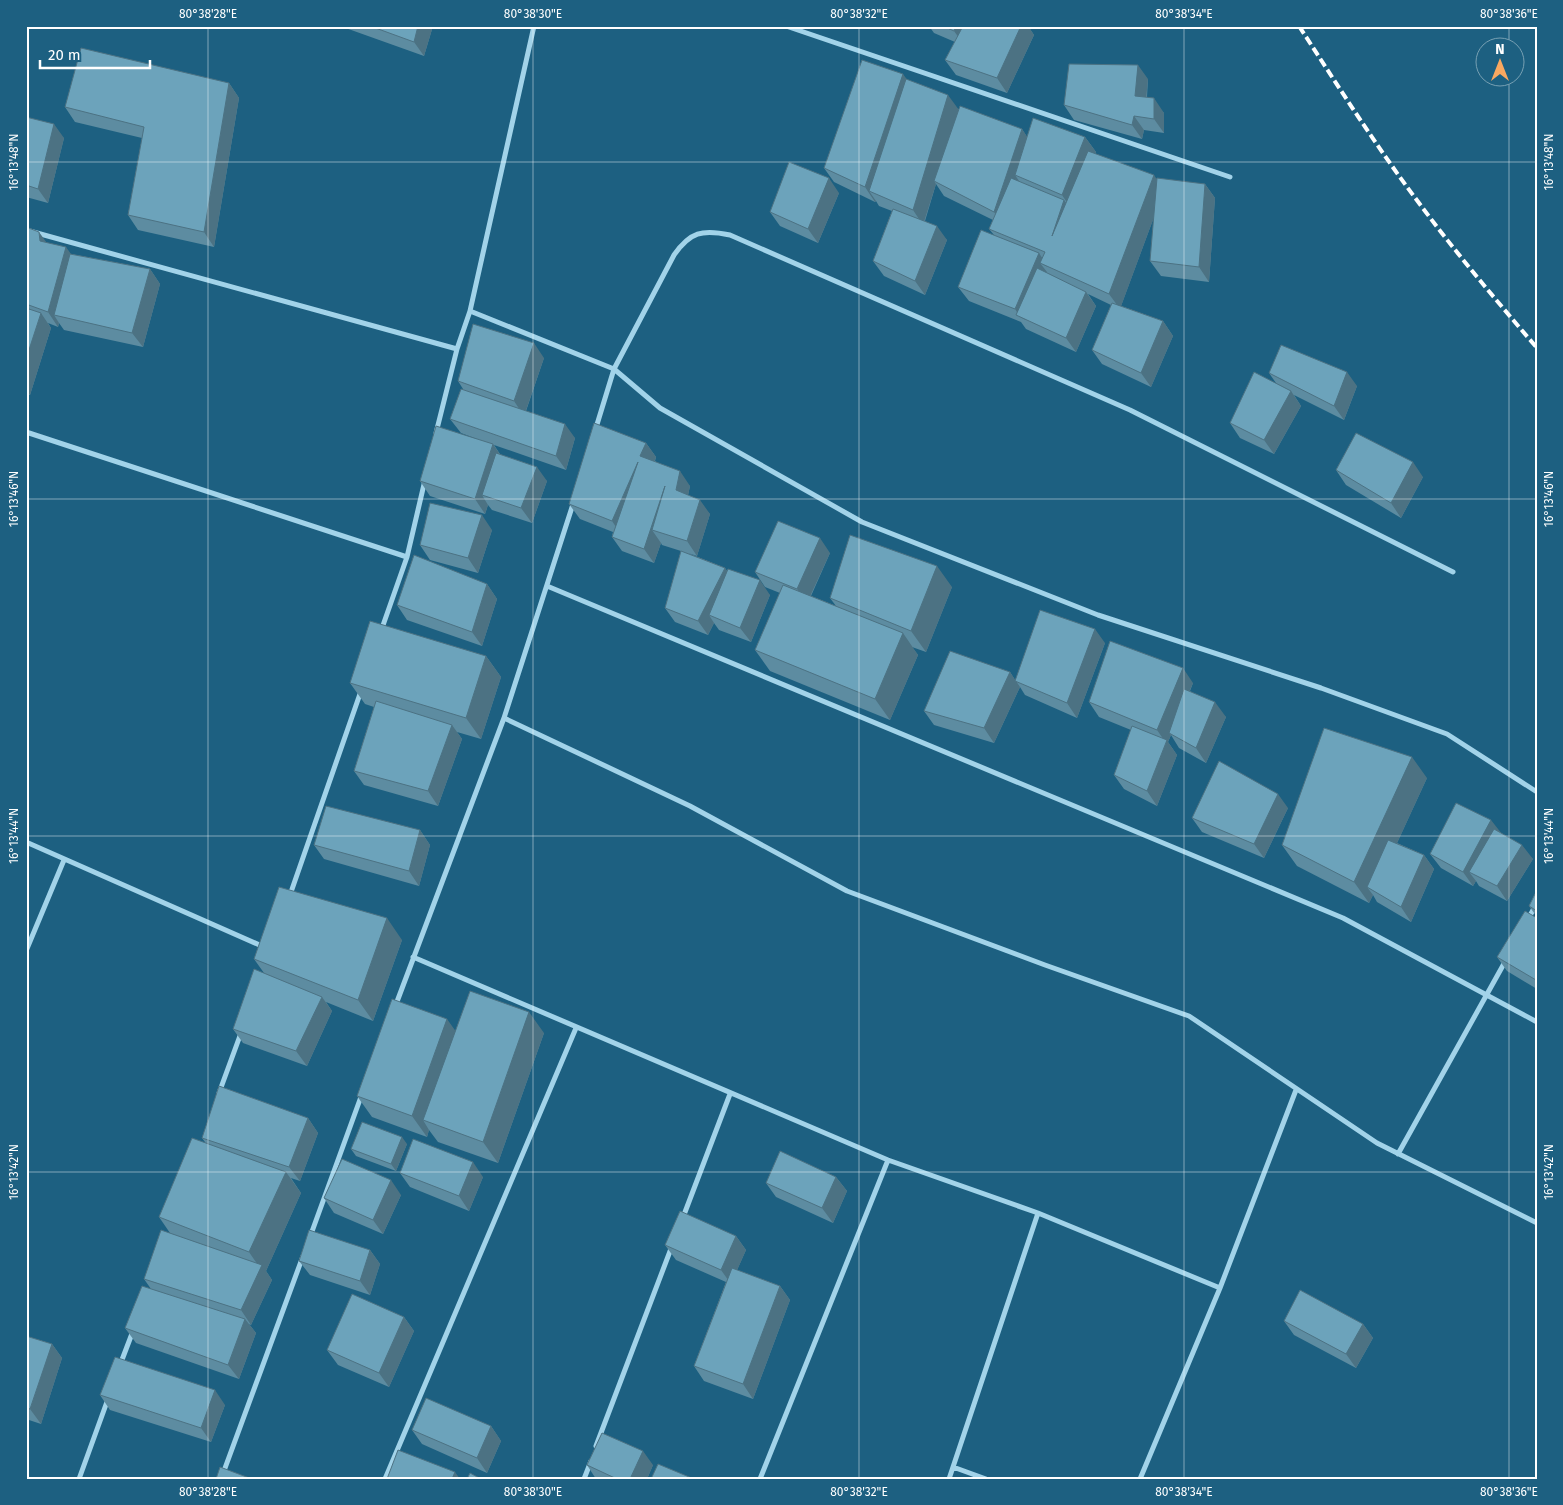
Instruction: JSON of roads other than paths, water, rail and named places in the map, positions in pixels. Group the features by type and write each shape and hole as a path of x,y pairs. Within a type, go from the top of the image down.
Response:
{"street":[{"path":"434,443 456,349 470,311 534,26"},
{"path":"786,26 1230,177"},
{"path":"26,230 456,349"},
{"path":"594,434 614,369 674,255 685,240 699,233 714,232 730,235 1130,410 1453,572"},
{"path":"470,311 614,369 660,408 862,522 1098,615 1321,688 1446,734 1537,792"},
{"path":"26,432 407,557"},
{"path":"378,641 407,557 427,472"},
{"path":"393,1013 504,718 575,499"},
{"path":"547,586 1343,918 1537,1022"},
{"path":"288,903 362,688"},
{"path":"504,718 690,806 847,891 1045,965 1189,1016 1377,1144 1537,1223"},
{"path":"26,842 272,950"},
{"path":"26,951 64,860"},
{"path":"1523,928 1537,903"},
{"path":"1398,1154 1510,953"},
{"path":"413,957 888,1160 1038,1213 1220,1288"},
{"path":"217,1098 244,1024"},
{"path":"385,1479 576,1028"},
{"path":"221,1479 365,1087"},
{"path":"1140,1479 1220,1288 1296,1090"},
{"path":"681,1222 730,1094"},
{"path":"760,1479 888,1160"},
{"path":"949,1479 1038,1213"},
{"path":"584,1479 674,1240"},
{"path":"119,1368 136,1321"},
{"path":"79,1479 109,1395"},
{"path":"953,1467 986,1479"}],"railway":[{"path":"1299,26 1358,116 1433,222 1537,348"}]}
